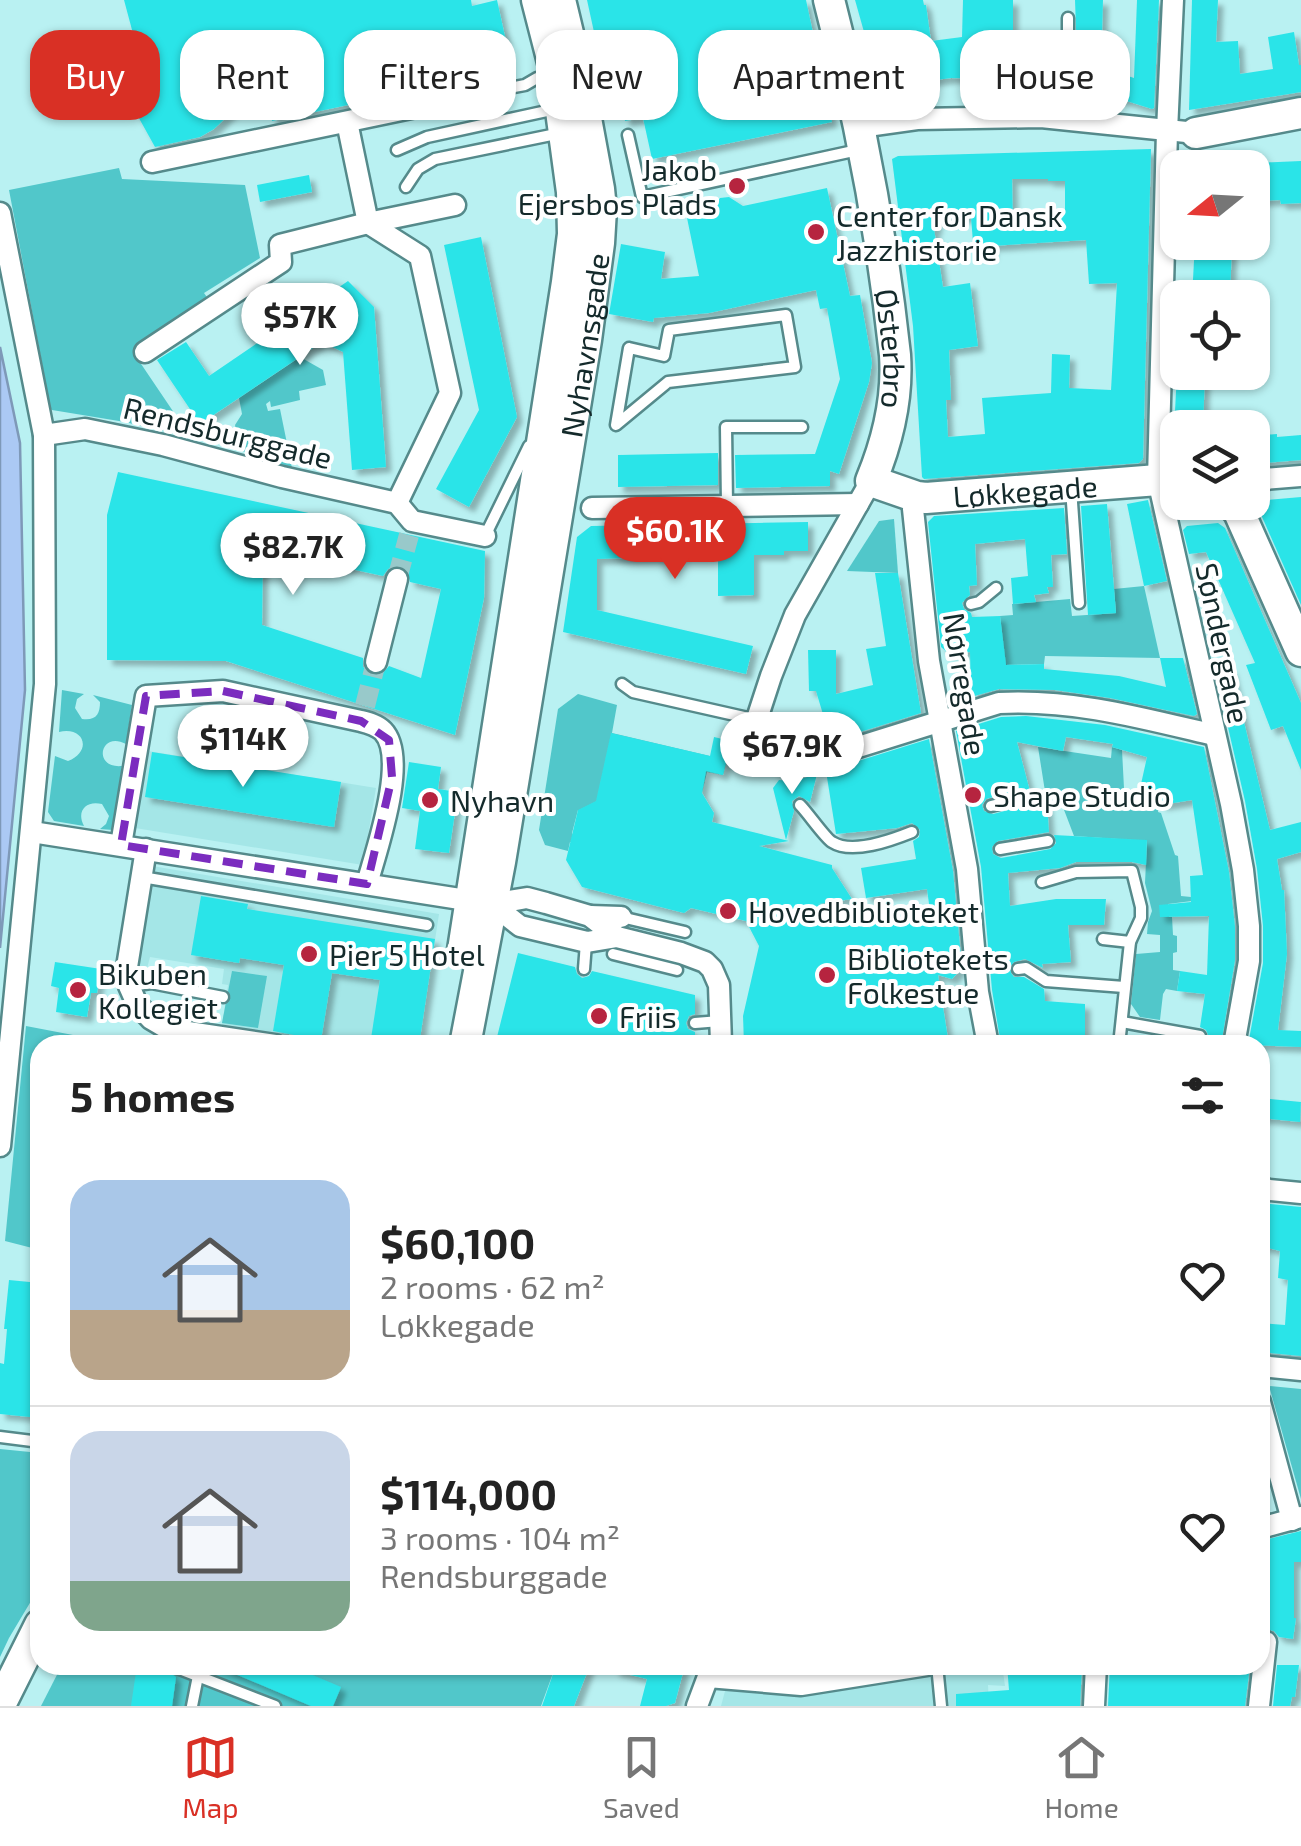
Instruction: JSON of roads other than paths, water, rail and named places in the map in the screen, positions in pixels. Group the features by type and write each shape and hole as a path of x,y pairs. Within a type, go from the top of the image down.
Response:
{"main road":[{"name":"Nyhavnsgade","path":"538,0 546,30"},
{"name":"Nyhavnsgade","path":"560,0 563,30"},
{"name":"Østerbro","path":"830,0 862,138 896,365 882,455 865,492"},
{"path":"1182,132 1301,113"},
{"name":"Nyhavnsgade","path":"466,1035 546,414 567,282 572,234 570,120"},
{"name":"Nyhavnsgade","path":"449,1035 481,902 586,340 600,243 599,189 570,120"},
{"path":"1182,132 1301,131"},
{"name":"Løkkegade","path":"865,492 926,498 1160,483"},
{"path":"1243,520 1301,651"},
{"path":"0,1705 30,1644"},
{"path":"20,1706 35,1675"}],"street":[{"name":"Søndergade","path":"1171,410 1182,132 1173,0"},
{"path":"862,138 917,120 1041,116 1182,132"},
{"path":"152,162 356,120"},
{"path":"347,122 368,223 420,256 450,394 397,503 411,528 477,534"},
{"path":"145,352 281,262 280,246 455,205"},
{"path":"0,213 44,434 45,684 0,1146"},
{"name":"Rendsburggade","path":"44,434 85,429 397,503"},
{"path":"1270,479 1301,476"},
{"name":"Løkkegade","path":"592,508 728,505 865,492"},
{"name":"Østerbro","path":"755,725 795,615 865,492"},
{"name":"Nørregade","path":"913,509 929,661 952,825 967,870 978,992 986,1035"},
{"name":"Søndergade","path":"1175,520 1243,870 1249,961 1231,1035"},
{"path":"376,662 397,580"},
{"path":"114,844 146,696 223,691 363,714 382,730 392,758 392,777 367,884"},
{"path":"792,772 999,703 1061,703 1214,735"},
{"path":"32,832 481,902 527,898 590,916 617,936 705,962 719,985 721,1032"},
{"path":"146,849 126,966 129,986 137,1004 151,1019 168,1029 212,1035"},
{"path":"481,902 520,926 586,942 617,936"},
{"path":"1270,1190 1301,1193"},
{"path":"1270,1367 1301,1370"},
{"path":"1270,1434 1296,1518 1270,1525"},
{"path":"697,1706 709,1675"},
{"path":"736,1675 800,1685 864,1675"},
{"path":"1094,1706 1096,1675"},
{"path":"1259,1706 1262,1675"}],"lane":[{"path":"1068,18 1068,30"},
{"path":"397,150 427,137 562,120"},
{"path":"406,186 418,169 435,159 567,120"},
{"path":"628,135 642,198 862,138"},
{"path":"786,314 795,366 668,382 616,425 628,348 664,356 668,330 786,314"},
{"path":"477,534 546,414"},
{"path":"728,505 726,427 802,427"},
{"path":"1071,487 1079,603"},
{"path":"970,604 980,602 996,588"},
{"path":"622,684 633,692 755,725"},
{"path":"991,806 1014,800"},
{"path":"800,805 832,842 851,848 889,842 912,832"},
{"path":"1000,849 1048,841"},
{"path":"1042,882 1076,872 1132,871 1141,918 1130,942 1121,1035"},
{"path":"142,876 427,925"},
{"path":"362,914 367,884"},
{"path":"617,936 686,932"},
{"path":"617,936 676,970"},
{"path":"1103,939 1130,942"},
{"path":"584,969 586,942"},
{"path":"1018,968 1026,968 1046,981 1124,987"},
{"path":"129,986 151,983 223,997"},
{"path":"1122,1022 1194,1035"},
{"path":"695,1023 721,1032"},
{"path":"0,1437 30,1441"},
{"path":"938,1675 941,1706"},
{"path":"192,1706 198,1676 275,1706"}],"tunnel":[{"path":"397,579 409,535"},
{"path":"365,706 376,662"}],"place":[{"name":"Jakob Ejersbos Plads","path":"737,186"},
{"name":"Center for Dansk Jazzhistorie","path":"816,232"},
{"name":"Shape Studio","path":"973,795"},
{"name":"Nyhavn","path":"430,800"},
{"name":"Hovedbiblioteket","path":"728,911"},
{"name":"Pier 5 Hotel","path":"309,954"},
{"name":"Bibliotekets Folkestue","path":"827,975"},
{"name":"Bikuben Kollegiet","path":"78,990"},
{"name":"Friis","path":"599,1016"}]}
